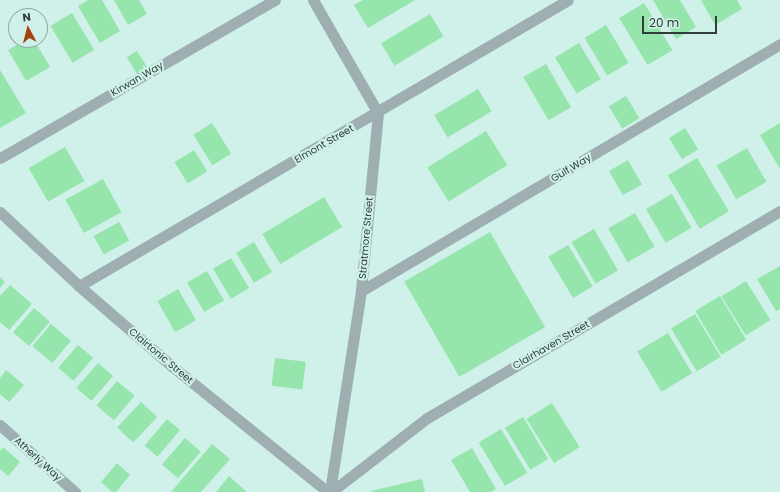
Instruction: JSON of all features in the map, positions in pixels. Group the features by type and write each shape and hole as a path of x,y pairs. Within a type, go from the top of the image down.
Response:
{"street":[{"name":"Kirwan Way","path":"0,158 275,0"},
{"path":"312,0 378,113"},
{"name":"Elmont Street","path":"79,286 378,113 568,0"},
{"name":"Gulf Way","path":"361,291 780,44"},
{"name":"Stratmore Street","path":"330,492 361,291 378,113"},
{"name":"Clairhaven Street","path":"330,492 427,418 780,211"},
{"name":"Clairtonic Street","path":"0,212 79,286 173,366 330,492"},
{"name":"Atherly Way","path":"0,425 75,492"}],"building":[{"path":"88,0 102,0 120,31 100,43 78,6"},
{"path":"114,0 139,0 147,14 128,25"},
{"path":"363,0 415,0 368,28 354,5"},
{"path":"653,0 680,0 696,27 676,39"},
{"path":"701,0 737,0 742,9 715,25"},
{"path":"644,3 672,50 647,65 619,18"},
{"path":"72,13 94,50 73,63 51,26"},
{"path":"430,14 443,36 395,66 381,43"},
{"path":"606,25 629,63 607,76 585,38"},
{"path":"579,43 601,79 577,93 555,57"},
{"path":"11,48 39,48 50,67 26,81 8,50"},
{"path":"137,51 147,67 137,73 127,57"},
{"path":"546,64 571,107 548,120 523,77"},
{"path":"0,70 26,113 0,128"},
{"path":"478,89 491,111 448,138 434,115"},
{"path":"626,96 639,118 622,129 609,106"},
{"path":"212,123 231,154 212,165 193,135"},
{"path":"780,123 780,169 760,135"},
{"path":"685,128 698,149 682,159 669,138"},
{"path":"486,131 507,165 449,201 427,168"},
{"path":"65,147 84,181 48,202 29,168"},
{"path":"747,148 766,182 736,199 717,166"},
{"path":"194,150 207,171 188,183 174,162"},
{"path":"697,158 729,211 700,229 668,176"},
{"path":"628,160 642,184 623,195 609,171"},
{"path":"103,179 121,212 84,233 65,200"},
{"path":"672,194 692,228 666,243 646,209"},
{"path":"324,197 342,227 280,264 262,234"},
{"path":"635,213 654,247 628,262 608,228"},
{"path":"119,222 129,240 104,254 94,236"},
{"path":"594,229 618,271 595,284 571,242"},
{"path":"490,232 545,327 459,377 404,282"},
{"path":"254,242 272,272 254,283 236,253"},
{"path":"568,245 593,286 573,298 548,257"},
{"path":"231,258 249,288 231,299 213,269"},
{"path":"780,266 780,309 776,311 757,279"},
{"path":"207,271 224,300 204,312 187,282"},
{"path":"0,277 5,282 0,288"},
{"path":"746,281 770,320 746,335 721,296"},
{"path":"10,285 32,304 9,330 0,322 0,296"},
{"path":"178,289 196,320 175,332 157,301"},
{"path":"720,296 746,340 721,355 695,311"},
{"path":"34,308 50,322 29,346 13,332"},
{"path":"695,314 721,357 697,371 671,328"},
{"path":"51,324 71,341 52,363 32,346"},
{"path":"668,333 692,373 661,392 637,352"},
{"path":"78,345 93,358 73,381 58,368"},
{"path":"275,358 306,362 302,390 272,386"},
{"path":"98,363 113,376 91,401 76,388"},
{"path":"6,370 24,385 9,402 0,394 0,378"},
{"path":"117,381 135,396 114,420 96,406"},
{"path":"141,402 157,417 133,443 117,428"},
{"path":"552,403 580,447 554,463 527,419"},
{"path":"523,417 548,459 530,470 505,428"},
{"path":"167,419 180,430 158,457 145,446"},
{"path":"501,429 527,473 505,486 479,442"},
{"path":"185,438 201,452 178,478 162,464"},
{"path":"212,444 230,459 201,492 171,492"},
{"path":"3,447 20,462 8,476 0,469 0,451"},
{"path":"472,448 496,489 491,492 470,492 451,460"},
{"path":"117,463 130,475 116,492 112,492 101,482"},
{"path":"229,476 247,492 216,492"},
{"path":"422,479 425,492 371,492 371,491"}]}
